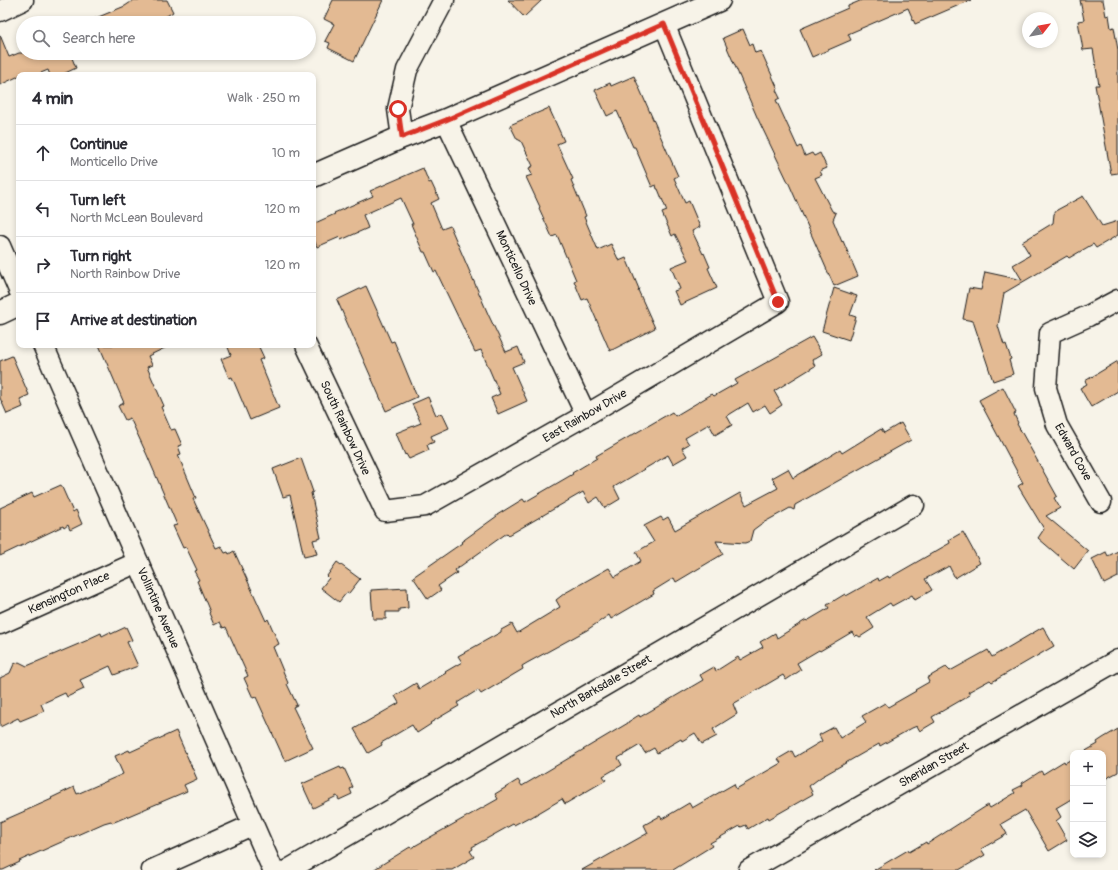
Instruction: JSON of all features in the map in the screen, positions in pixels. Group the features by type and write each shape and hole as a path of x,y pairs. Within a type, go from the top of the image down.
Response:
{"main road":[{"path":"316,175 402,137 446,120 719,0"},
{"path":"0,313 16,305"}],"street":[{"path":"0,11 23,0"},
{"path":"402,137 398,109 407,70 444,0"},
{"name":"East Rainbow Drive","path":"384,511 425,506 586,415 778,302 664,24"},
{"name":"Monticello Drive","path":"446,120 586,415"},
{"path":"0,246 16,283"},
{"name":"Edward Cove","path":"1101,502 1057,425 1046,388 1050,333 1088,316 1118,300"},
{"name":"Vollintine Avenue","path":"44,348 273,870"},
{"name":"South Rainbow Drive","path":"307,348 384,511"},
{"name":"North Barksdale Street","path":"288,870 914,505"},
{"name":"Kensington Place","path":"0,624 138,562"},
{"name":"Sheridan Street","path":"750,870 1118,660"},
{"path":"152,870 252,825"}],"building":[{"path":"134,0 167,0 173,12 167,16 101,16 125,6"},
{"path":"333,0 383,0 354,61 328,48 330,43 325,41 334,24 324,19"},
{"path":"508,0 542,0 524,17"},
{"path":"862,0 971,0 915,24 908,8 848,34 851,40 812,57 800,29 848,8 848,6"},
{"path":"1080,0 1103,0 1106,16 1109,15 1111,28 1114,27 1118,50 1118,173 1111,174 1095,85 1099,85 1093,49 1083,50 1078,21 1084,20"},
{"path":"743,29 750,45 752,44 755,53 761,51 778,89 776,90 780,98 776,100 798,148 801,146 805,156 812,153 814,156 820,153 827,168 820,171 822,175 815,178 832,211 836,213 833,220 858,276 834,286 790,186 757,117 723,38"},
{"path":"0,35 9,57 16,54 16,60 73,60 76,68 67,72 49,72 48,70 43,72 16,72 16,77 0,85"},
{"path":"634,76 678,176 674,178 685,203 689,201 700,227 692,231 703,254 704,253 710,267 708,268 717,288 680,305 674,291 680,289 671,267 688,260 675,234 672,236 662,213 667,211 658,189 656,185 652,187 635,147 633,147 617,111 607,116 595,90 610,83 611,86"},
{"path":"549,108 564,141 557,144 573,179 571,180 586,216 584,217 598,250 611,244 619,261 626,258 655,328 610,351 587,298 582,300 574,281 576,280 557,235 552,237 539,208 540,207 526,177 532,175 529,168 533,166 521,141 517,139 510,125"},
{"path":"423,168 429,183 431,182 439,199 431,203 442,229 450,226 506,352 518,347 524,362 512,367 527,401 498,414 491,398 500,394 481,350 475,352 436,271 434,272 425,252 423,252 411,224 413,224 401,198 363,215 368,228 341,240 340,237 317,247 316,223 373,196 370,191"},
{"path":"1083,196 1102,226 1118,221 1118,235 1096,248 1093,244 1069,258 1067,256 1004,293 998,326 1004,345 1006,344 1011,359 1009,360 1013,374 993,381 973,321 963,319 969,288 981,290 985,272 1022,280 1013,265 1030,255 1022,242 1053,223 1054,214 1057,210"},
{"path":"366,286 391,342 394,341 417,397 386,411 337,300"},
{"path":"834,288 857,296 850,315 856,317 849,340 822,331"},
{"path":"812,337 822,354 812,360 815,366 774,391 782,405 770,413 765,405 753,412 748,403 727,416 732,425 715,435 709,424 685,438 689,444 682,448 687,456 673,464 668,455 614,487 620,499 605,508 598,497 589,503 583,492 509,535 507,533 455,570 457,573 438,586 441,590 428,599 413,577 462,543 461,542 497,515 523,499 525,502 573,474 572,473 597,458 596,456 672,412 675,416 712,394 714,396 737,383 735,380"},
{"path":"100,348 165,348 148,356 152,365 147,367 164,406 161,407 171,430 175,429 182,445 178,446 181,454 178,455 196,498 193,499 216,548 221,546 225,553 228,552 229,554 234,551 266,621 268,619 279,644 273,647 288,683 287,684 297,705 293,707 313,748 285,761 256,697 253,698 244,678 248,676 226,627 223,628 220,622 214,625 197,581 199,580 194,571 197,570 186,547 183,548 173,526 177,525 147,455 130,418 125,420 118,406 124,403"},
{"path":"228,348 259,348 264,358 259,360 279,408 250,420 232,377 229,378 221,359 231,355"},
{"path":"12,356 29,395 20,399 23,407 7,414 0,398 0,361"},
{"path":"1118,361 1118,391 1091,407 1080,388 1087,384 1085,381"},
{"path":"1003,387 1016,413 1014,414 1018,423 1017,424 1057,496 1054,498 1060,508 1046,516 1088,551 1074,569 1038,538 1044,529 1018,486 1023,483 979,400"},
{"path":"428,397 436,415 442,413 449,428 431,436 434,442 427,445 429,450 409,459 406,454 405,455 396,433 421,423 412,404"},
{"path":"901,423 911,440 795,505 794,510 790,508 761,524 753,530 750,541 745,543 716,541 723,554 676,582 674,578 653,591 654,594 611,619 609,615 587,630 522,666 523,669 481,694 478,690 457,703 459,706 430,723 431,724 417,733 412,725 381,743 382,745 368,753 354,729 399,703 395,696 416,683 419,689 446,673 445,672 462,662 458,656 501,632 501,630 512,624 517,633 560,607 556,600 565,593 609,568 615,577 641,561 636,552 654,542 644,526 661,517 663,520 668,517 675,530 740,493 746,505 778,488 772,478 788,469 793,478 840,450 842,453 881,429 884,433"},
{"path":"301,458 313,492 311,493 321,538 313,540 317,554 304,557 290,495 283,497 273,469"},
{"path":"61,485 73,512 76,510 82,524 70,530 68,525 64,528 63,526 0,556 0,508 32,493 34,497"},
{"path":"963,532 980,563 955,578 949,566 925,579 932,590 915,600 912,595 892,606 890,603 867,617 874,628 860,637 857,635 855,637 852,632 797,663 801,670 786,680 783,675 733,704 737,714 713,729 717,736 702,744 695,733 682,741 681,739 657,753 654,748 645,753 640,745 618,758 622,765 603,776 606,780 565,804 562,799 530,818 529,817 514,825 513,824 472,847 473,849 470,851 474,857 452,870 373,870 410,847 411,848 498,799 495,794 518,780 522,786 639,715 640,717 703,680 700,675 714,667 716,671 738,657 740,660 763,647 760,642 775,633 777,638 829,608 827,605 845,594 846,596 878,578 879,581 888,576 889,578 950,543 949,540"},
{"path":"1118,551 1118,577 1104,584 1092,559 1106,552 1108,556"},
{"path":"337,562 360,579 349,593 347,592 339,602 321,588 329,578 327,576"},
{"path":"407,588 408,608 399,609 399,612 386,612 386,619 373,619 371,590"},
{"path":"126,627 132,640 127,642 138,666 114,675 110,666 80,680 84,689 67,697 65,693 41,704 44,711 20,721 18,718 0,727 0,678 10,673 14,664 19,662 27,666 101,633 102,636 110,632 111,634"},
{"path":"1043,627 1054,646 992,682 990,680 968,692 970,695 932,717 935,722 920,731 917,726 912,728 880,746 879,744 821,777 809,786 813,794 748,829 746,825 740,826 710,843 712,846 673,870 582,870 648,833 644,825 660,816 662,819 689,803 692,808 734,784 736,789 781,763 778,759 790,752 792,751 795,757 822,741 819,735 834,727 840,738 866,722 862,716 885,703 888,707 916,691 915,690 929,682 927,678 946,667 950,671 988,650 992,657"},
{"path":"1118,729 1118,772 1106,778 1106,750 1087,750 1098,744 1097,742"},
{"path":"176,731 197,779 184,785 187,791 112,823 111,821 104,823 19,861 20,862 3,870 0,870 0,822 52,799 51,798 74,787 77,794 123,774 115,756 129,750 130,752"},
{"path":"1070,760 1070,800 1056,808 1061,817 1056,821 1067,840 1049,851 1025,810 1001,824 1007,834 981,849 985,855 959,870 874,870 908,850 909,852 926,842 927,844 988,805 990,808 1015,793 1013,790 1023,785 1022,783 1041,771 1043,774 1064,761 1065,763"},
{"path":"340,767 341,769 344,768 353,787 350,789 352,794 339,800 337,796 313,808 302,784"}],"route":[{"path":"398,109 402,137 446,120 664,24 778,302"}]}
